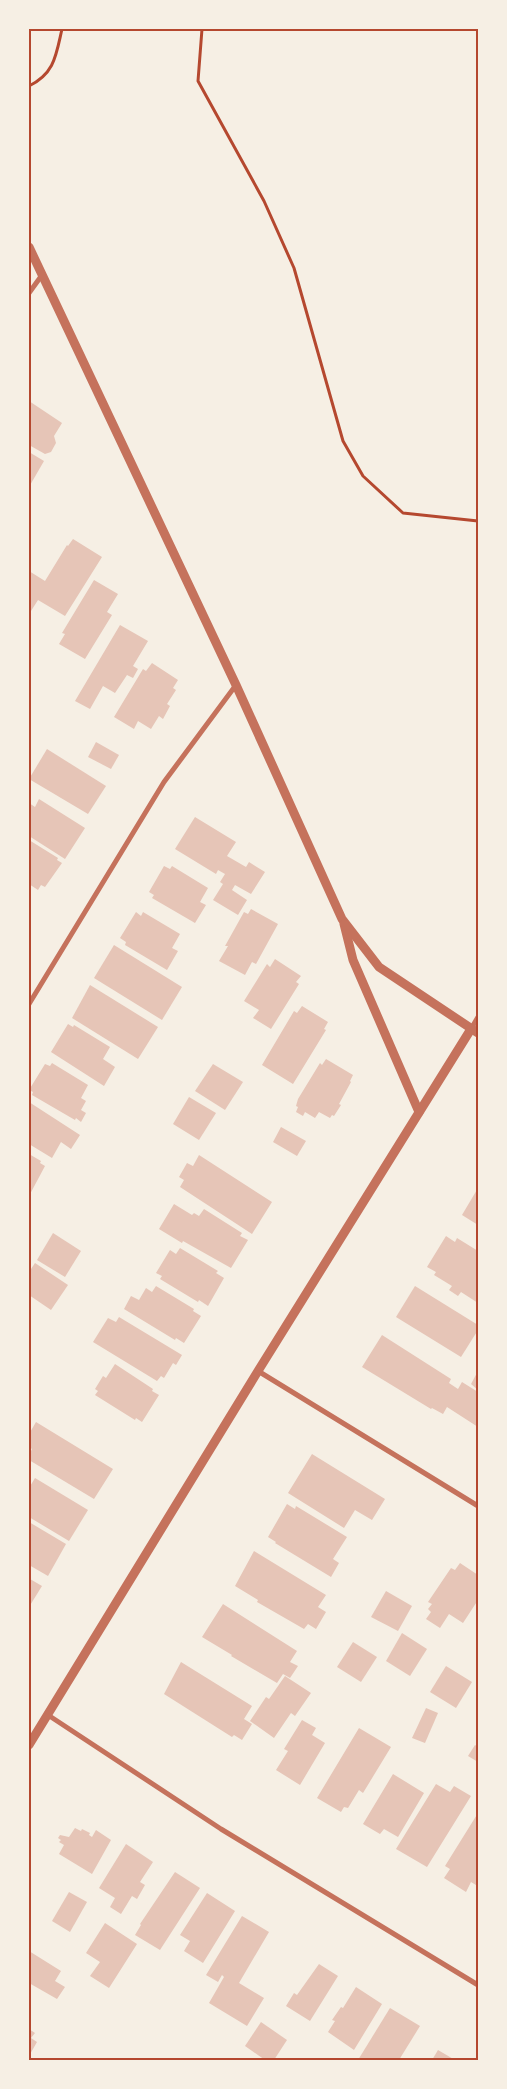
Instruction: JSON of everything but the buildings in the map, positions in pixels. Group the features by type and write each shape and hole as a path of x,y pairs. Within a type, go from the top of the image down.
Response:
{"street":[{"path":"29,247 236,685 342,919 353,960 418,1112"},
{"path":"29,293 42,275"},
{"path":"29,1004 164,782 236,685"},
{"path":"342,919 378,968 474,1031"},
{"path":"29,1746 418,1112 474,1031 478,1017"},
{"path":"258,1371 478,1506"},
{"path":"48,1715 220,1829 478,1985"}],"path":[{"path":"29,86 41,80 53,66 62,29"},
{"path":"202,29 198,81 264,201 294,268 343,441 363,476 404,513 478,521"}]}
